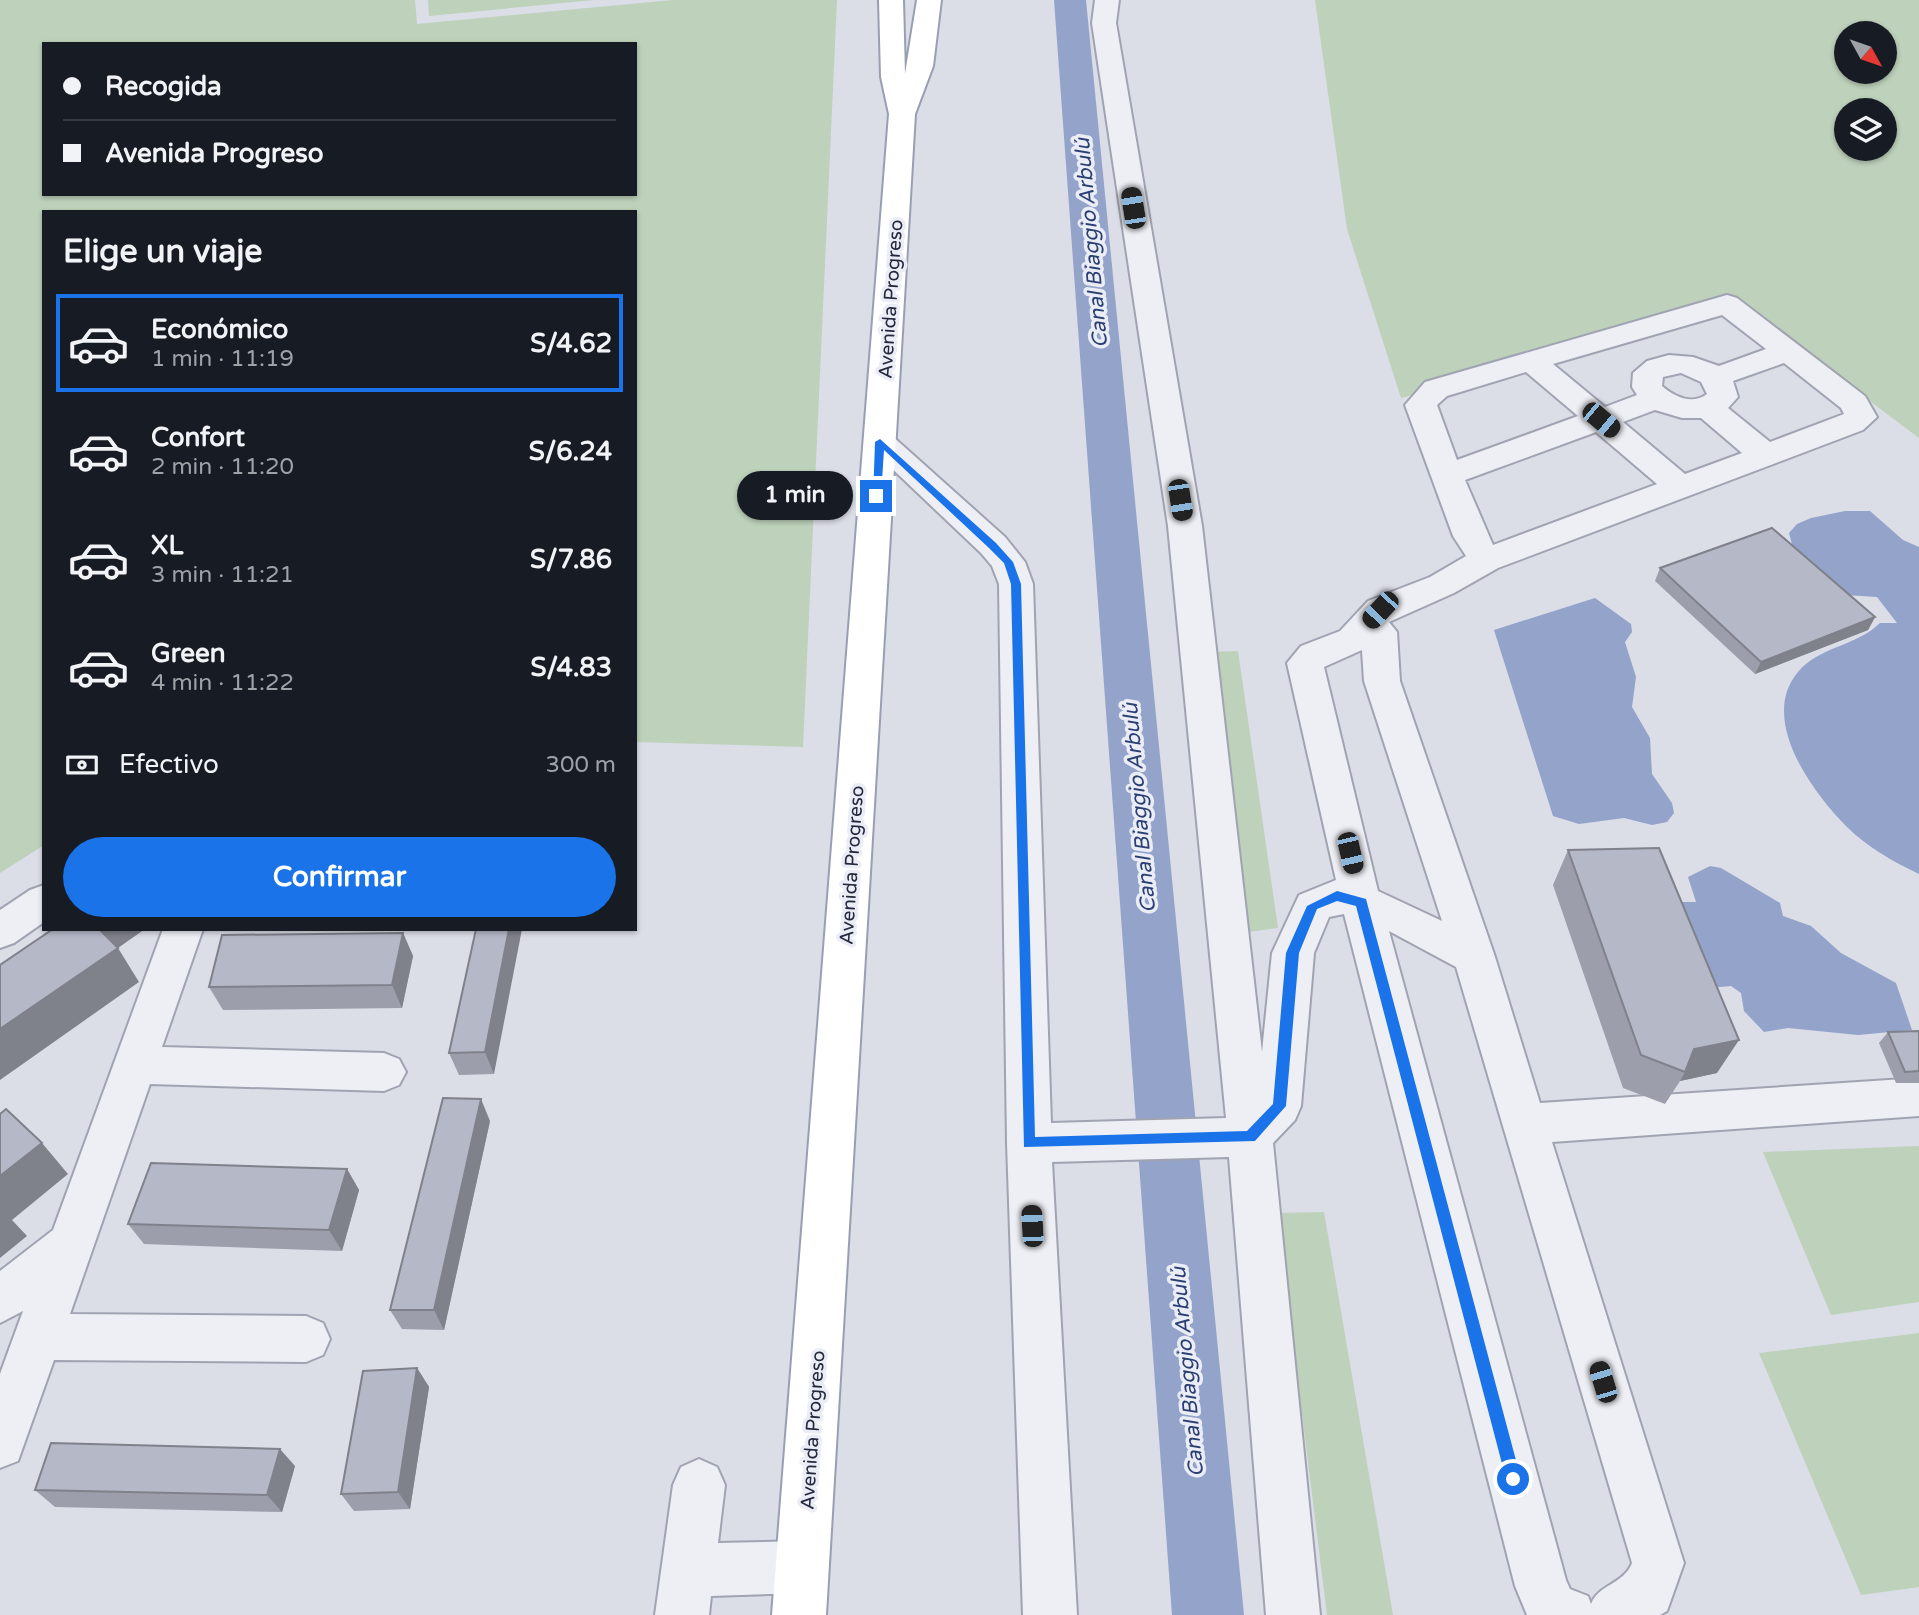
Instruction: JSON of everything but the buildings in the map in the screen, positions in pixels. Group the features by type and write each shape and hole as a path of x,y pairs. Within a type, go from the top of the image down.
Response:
{"main road":[{"name":"Avenida Progreso","path":"801,1591 902,114 893,77 891,0"},
{"name":"Avenida Progreso","path":"902,114 921,66 929,0"}],"street":[{"path":"1107,0 1104,23 1185,526 1250,1137 1293,1615"},
{"path":"1486,560 1470,536 1421,405 1428,394 1727,304 1854,402 1861,417 1852,424 1486,560 1442,585 1380,610 1353,640 1314,655 1306,663 1362,903 1541,1586 1552,1609 1569,1615"},
{"path":"1619,335 1659,367"},
{"path":"1766,456 1711,393 1686,365 1659,367 1648,373 1646,380 1652,394 1683,408 1711,393 1788,351"},
{"path":"1531,361 1681,487"},
{"path":"1447,475 1658,398"},
{"path":"880,442 993,545 1008,562 1016,584 1029,1143 1050,1615"},
{"path":"1379,632 1382,681 1474,957 1658,1563 1648,1592 1613,1615"},
{"path":"1029,1143 1250,1137 1279,1106 1293,953 1313,906 1337,896 1381,908 1474,957"},
{"path":"0,932 42,902"},
{"path":"0,1443 182,931"},
{"path":"133,1065 384,1072"},
{"path":"1524,1124 1919,1097"},
{"path":"0,1300 69,1245"},
{"path":"37,1337 306,1339"},
{"path":"699,1485 685,1593 801,1591"}],"green space":[{"path":"0,0 415,0 417,24 673,0 837,0 803,747 637,742 637,210 42,210 42,846 0,873"},
{"path":"428,0 594,0 429,16"},
{"path":"1315,0 1919,0 1919,438 1742,305 1401,398 1347,229"},
{"path":"1238,651 1278,928 1242,933 1210,652"},
{"path":"1919,1146 1919,1302 1831,1315 1763,1152"},
{"path":"1324,1212 1393,1615 1327,1615 1277,1213"},
{"path":"1919,1333 1919,1587 1861,1595 1759,1353"}],"water":[{"path":"1845,511 1870,511 1903,540 1919,547 1919,874 1881,854 1833,813 1806,775 1787,733 1784,711 1787,691 1806,664 1871,631 1880,623 1897,623 1877,597 1846,595 1793,548 1789,533 1797,524 1811,518"},
{"path":"1595,598 1631,624 1632,632 1625,642 1636,677 1632,707 1650,738 1652,774 1672,803 1674,813 1667,822 1652,825 1624,818 1579,824 1553,816 1494,630"},
{"path":"1710,866 1721,868 1780,903 1783,916 1811,926 1841,953 1896,983 1912,1030 1858,1035 1788,1028 1764,1032 1744,1011 1741,993 1731,986 1709,988 1677,902 1696,902 1688,877"}],"waterway":[{"name":"Canal Biaggio Arbulú","path":"1070,0 1208,1615"}],"route":[{"path":"876,496 880,442 993,545 1008,562 1016,584 1029,1143 1250,1137 1266,1124 1279,1106 1293,953 1313,906 1337,896 1362,903 1513,1479"}]}
